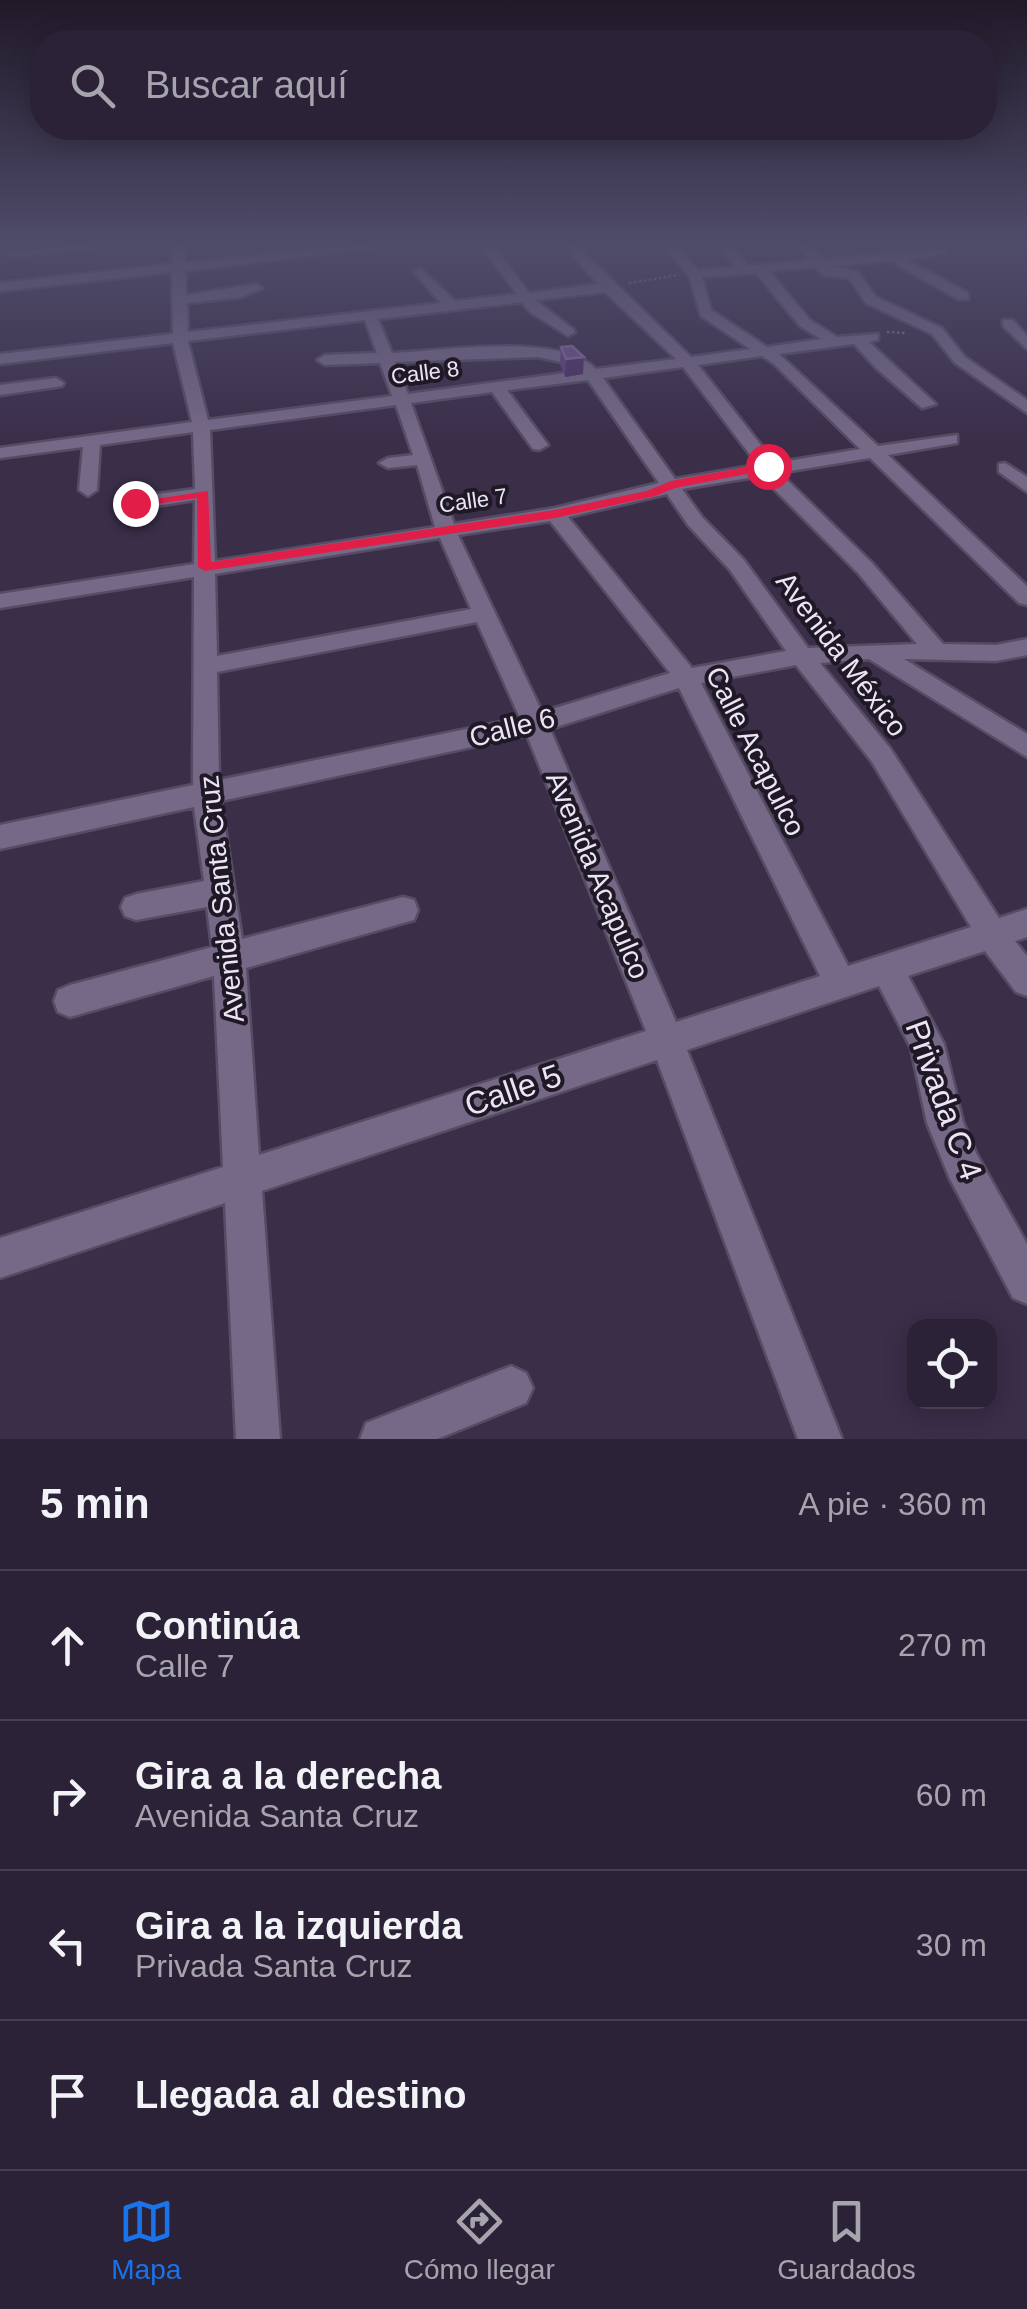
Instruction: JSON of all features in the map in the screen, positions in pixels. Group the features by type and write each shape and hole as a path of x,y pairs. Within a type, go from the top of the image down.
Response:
{"street":[{"name":"Avenida Santa Cruz","path":"178,309 180,354 201,425 208,666 206,794 229,955 258,1439"},
{"path":"0,359 423,309"},
{"path":"537,309 568,332"},
{"path":"634,309 687,361 768,466"},
{"path":"703,309 766,351 1027,598"},
{"path":"791,309 834,341"},
{"path":"891,309 937,330 960,360 1027,408"},
{"name":"Avenida Acapulco","path":"370,315 424,459 445,528 536,724 666,1038 820,1439"},
{"path":"1027,320 1008,323 1027,345"},
{"name":"Calle 8","path":"0,453 865,337 881,365 928,404"},
{"path":"324,360 538,352 580,362 593,375"},
{"name":"Avenida México","path":"593,375 695,520 737,565 906,791 992,936 1027,981"},
{"path":"0,390 56,384"},
{"path":"495,386 539,445"},
{"path":"88,490 92,440"},
{"name":"Calle 7","path":"0,601 445,528 555,514 651,494 671,484 951,440"},
{"path":"388,462 424,459"},
{"path":"1004,468 1027,486"},
{"path":"781,485 865,568 938,652"},
{"path":"135,503 204,493"},
{"name":"Calle Acapulco","path":"555,514 686,677 841,986"},
{"path":"208,666 483,614"},
{"name":"Calle 6","path":"0,838 536,724 686,677 802,656 996,653 1027,648"},
{"path":"873,652 1027,748"},
{"path":"136,907 220,891"},
{"path":"70,1002 403,910"},
{"name":"Calle 5","path":"0,1258 666,1038 841,986 1027,924"},
{"name":"Privada C 4","path":"888,970 926,1044 945,1123 963,1166 1027,1284"},
{"path":"382,1439 510,1388"}],"building":[{"path":"572,346 584,357 566,359 561,347"}],"route":[{"path":"135,503 204,493 205,567 555,514 651,494 671,484 768,466"}]}
